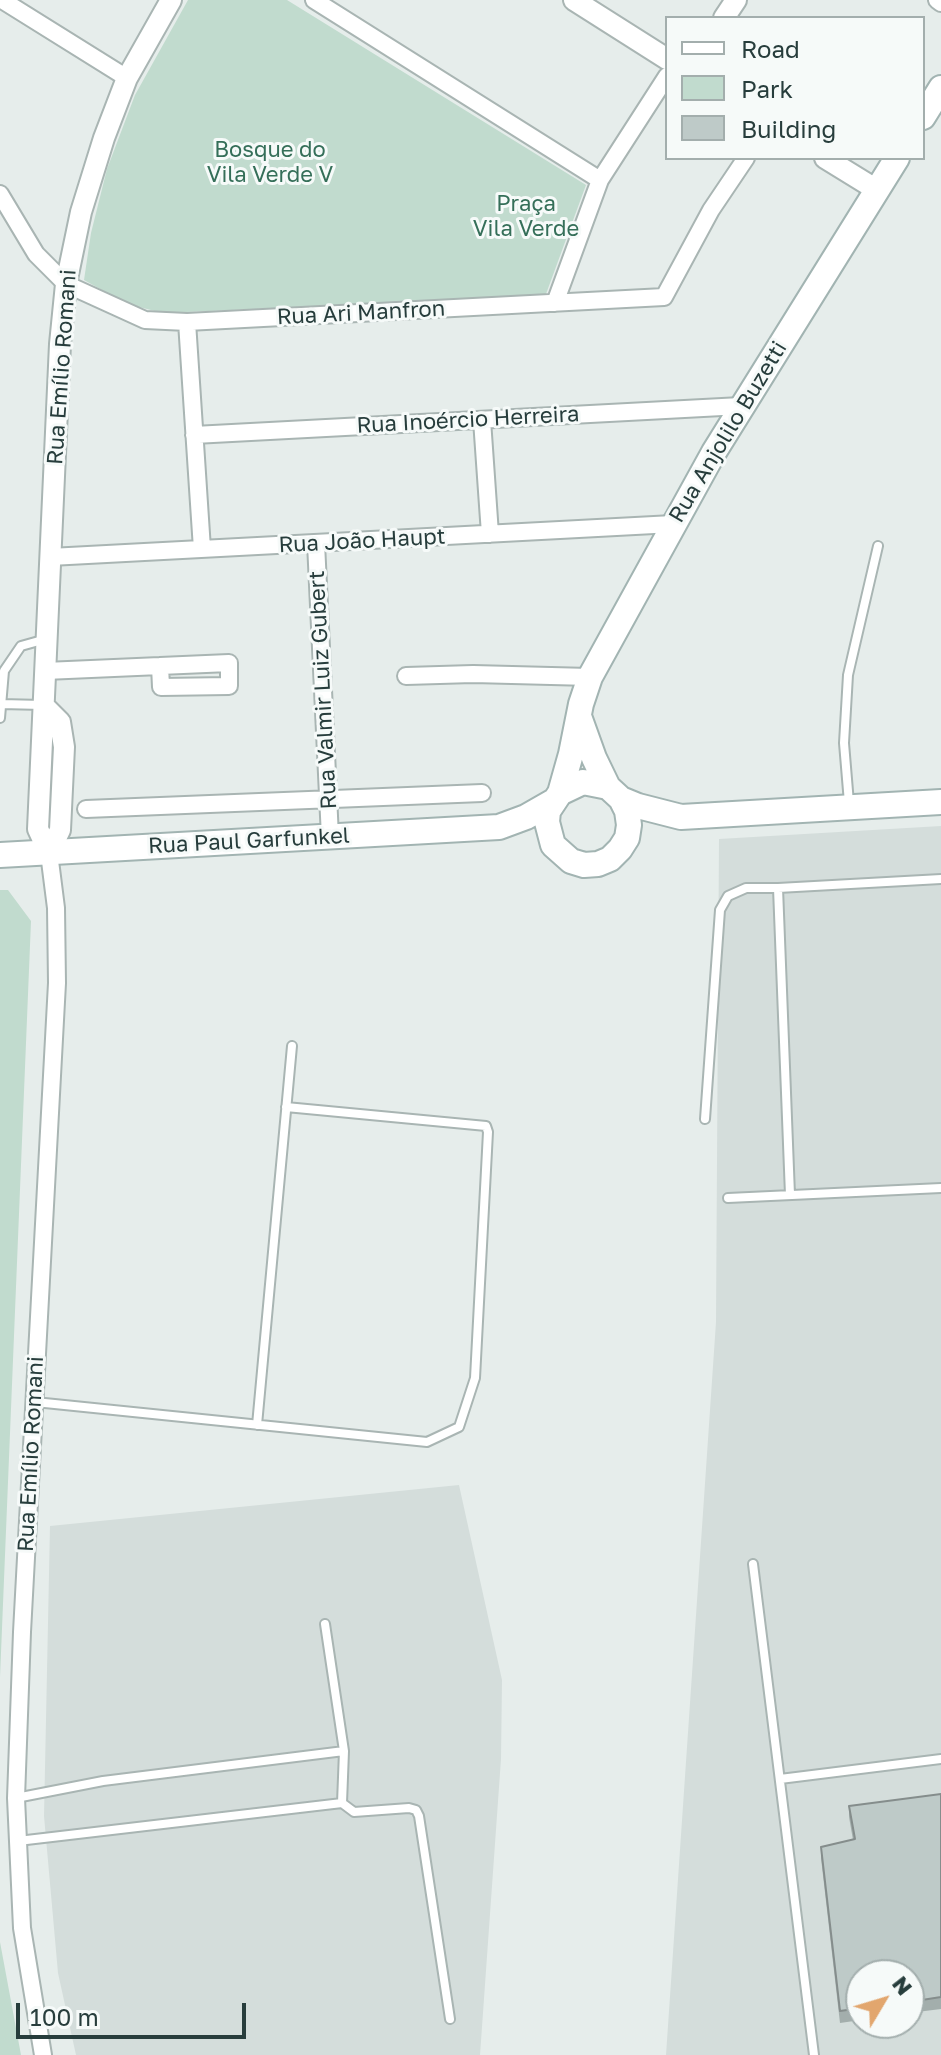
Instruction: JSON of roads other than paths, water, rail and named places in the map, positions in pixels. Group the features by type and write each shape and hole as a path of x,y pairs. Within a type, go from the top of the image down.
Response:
{"main road":[{"path":"925,114 941,88"},
{"name":"Rua Anjolilo Buzetti","path":"557,797 590,677 741,406 896,160"},
{"path":"580,717 594,758 614,793 627,811 629,825 627,838 610,859 584,865 560,854 548,834 547,822 557,797 583,782 614,793 649,810 681,817 941,802"},
{"name":"Rua Paul Garfunkel","path":"0,855 499,827 526,817 557,797"},
{"path":"620,849 681,817"},
{"name":"Rua Paul Garfunkel","path":"499,827 524,835 560,854"}],"street":[{"path":"2,0 26,6 127,78"},
{"name":"Rua Emílio Romani","path":"43,2055 22,1928 16,1798 57,983 56,908 49,853 60,830 64,747 60,722 43,705 60,344 74,239 92,174 127,78 171,0"},
{"path":"314,0 600,180"},
{"path":"574,0 599,7 665,57"},
{"path":"555,303 600,180 665,79"},
{"name":"Rua Ari Manfron","path":"66,284 145,320 187,322 664,297 711,210 745,160"},
{"path":"828,160 877,190"},
{"path":"0,194 36,254 66,284"},
{"path":"187,322 202,549"},
{"name":"Rua Inoércio Herreira","path":"194,435 741,406"},
{"path":"482,420 490,534"},
{"name":"Rua João Haupt","path":"50,557 673,524"},
{"name":"Rua Valmir Luiz Gubert","path":"316,543 330,837"},
{"path":"45,671 160,666"},
{"path":"406,676 590,677"},
{"path":"86,809 482,793"}],"lane":[{"path":"849,807 844,743 848,675 878,546"},
{"path":"0,718 4,671 21,646 47,638"},
{"path":"1,704 43,705"},
{"path":"705,1119 720,910 728,896 746,888 941,879"},
{"path":"778,888 790,1195"},
{"path":"257,1425 292,1046"},
{"path":"34,1402 427,1442 459,1427 475,1378 486,1126 286,1107"},
{"path":"728,1198 941,1188"},
{"path":"753,1564 814,2055"},
{"path":"325,1624 344,1751 342,1803"},
{"path":"16,1798 103,1781 344,1751"},
{"path":"780,1779 941,1759"},
{"path":"17,1841 342,1803 354,1812 416,1810 450,2019"}],"park label":[{"name":"Bosque do Vila Verde V","path":"270,162"},
{"name":"Praça Vila Verde","path":"526,216"}]}
